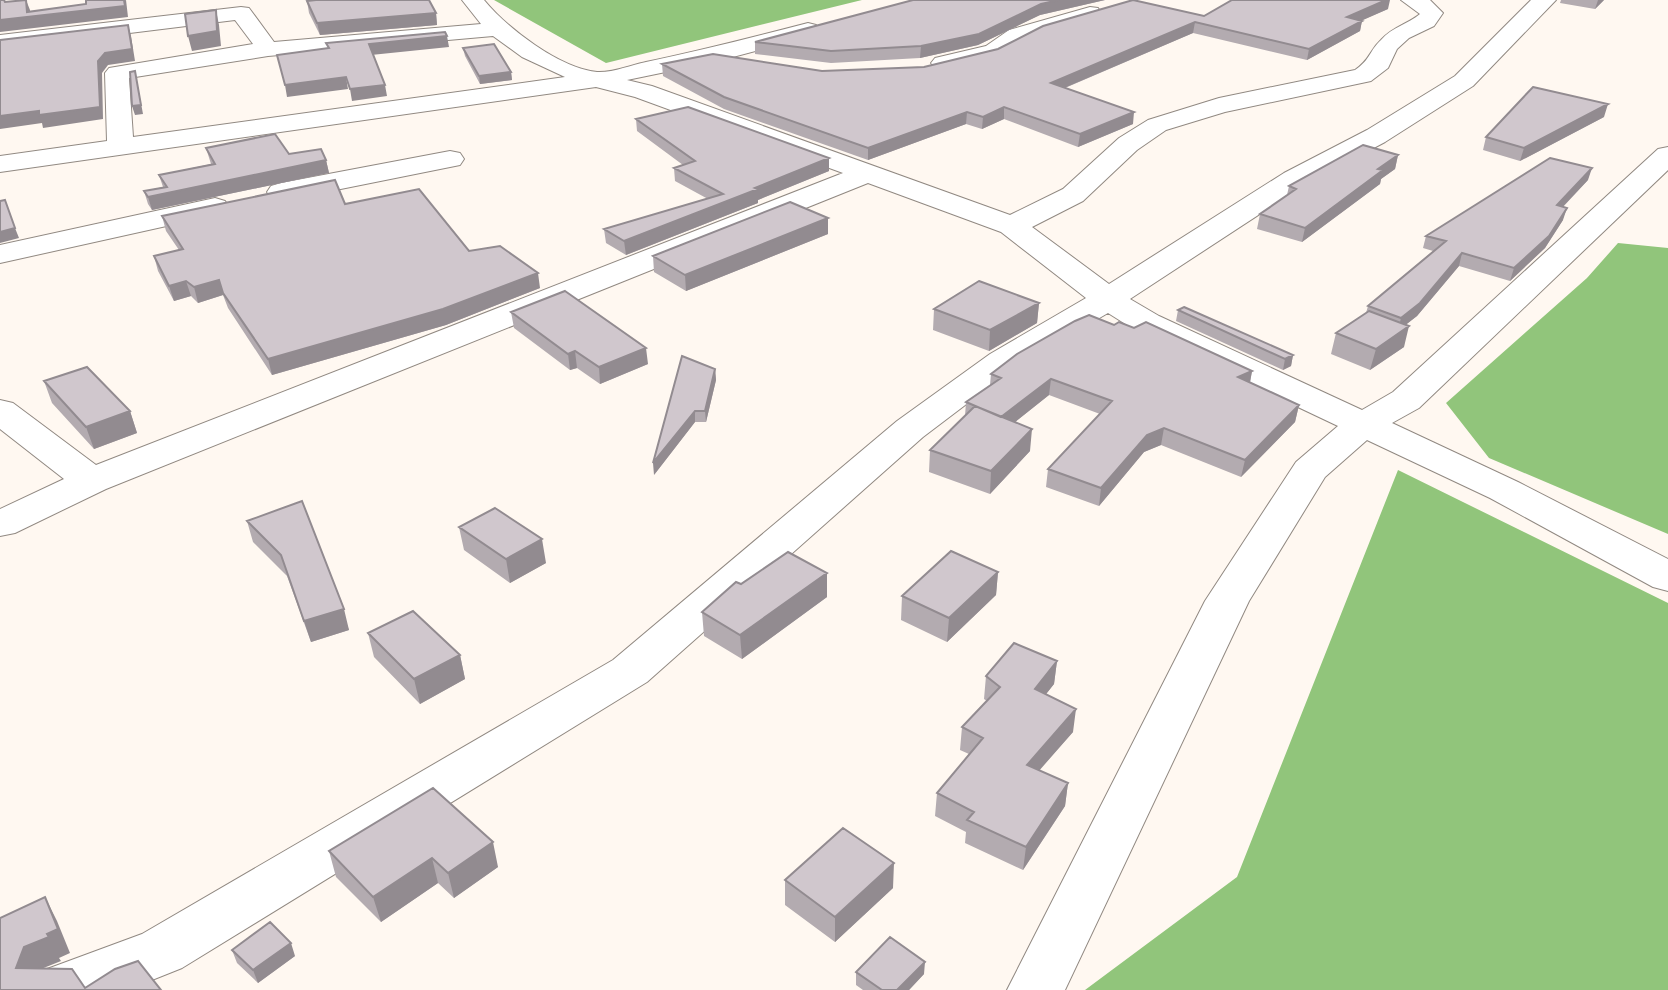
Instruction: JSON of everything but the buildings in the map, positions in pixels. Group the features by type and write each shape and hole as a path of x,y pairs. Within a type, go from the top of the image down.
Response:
{"street":[{"path":"473,0 499,29 536,54 593,80 643,91 1012,226 1108,299 1147,323 1504,490 1668,577"},
{"path":"1012,226 1073,195 1128,144 1157,125 1219,106 1363,76 1380,63 1387,46 1401,33 1426,21 1432,13 1412,0"},
{"path":"60,990 162,951 630,671 910,429 1002,361 1108,299 1294,179 1376,136 1464,81 1533,8 1545,0"},
{"path":"926,67 994,51 1017,35 1113,7"},
{"path":"0,42 241,13 268,49"},
{"path":"0,164 593,80 714,55 831,24"},
{"path":"120,147 117,73 268,49 499,29"},
{"path":"714,55 764,67"},
{"path":"1036,990 1227,601 1310,470 1363,424 1406,400 1668,155"},
{"path":"0,254 450,159"},
{"path":"0,524 92,481 866,174"},
{"path":"0,411 92,481"}],"green space":[{"path":"494,0 862,0 606,63"},
{"path":"1618,243 1668,248 1668,534 1489,458 1446,403 1587,278"},
{"path":"1398,470 1668,603 1668,990 1085,990 1237,877"}]}
